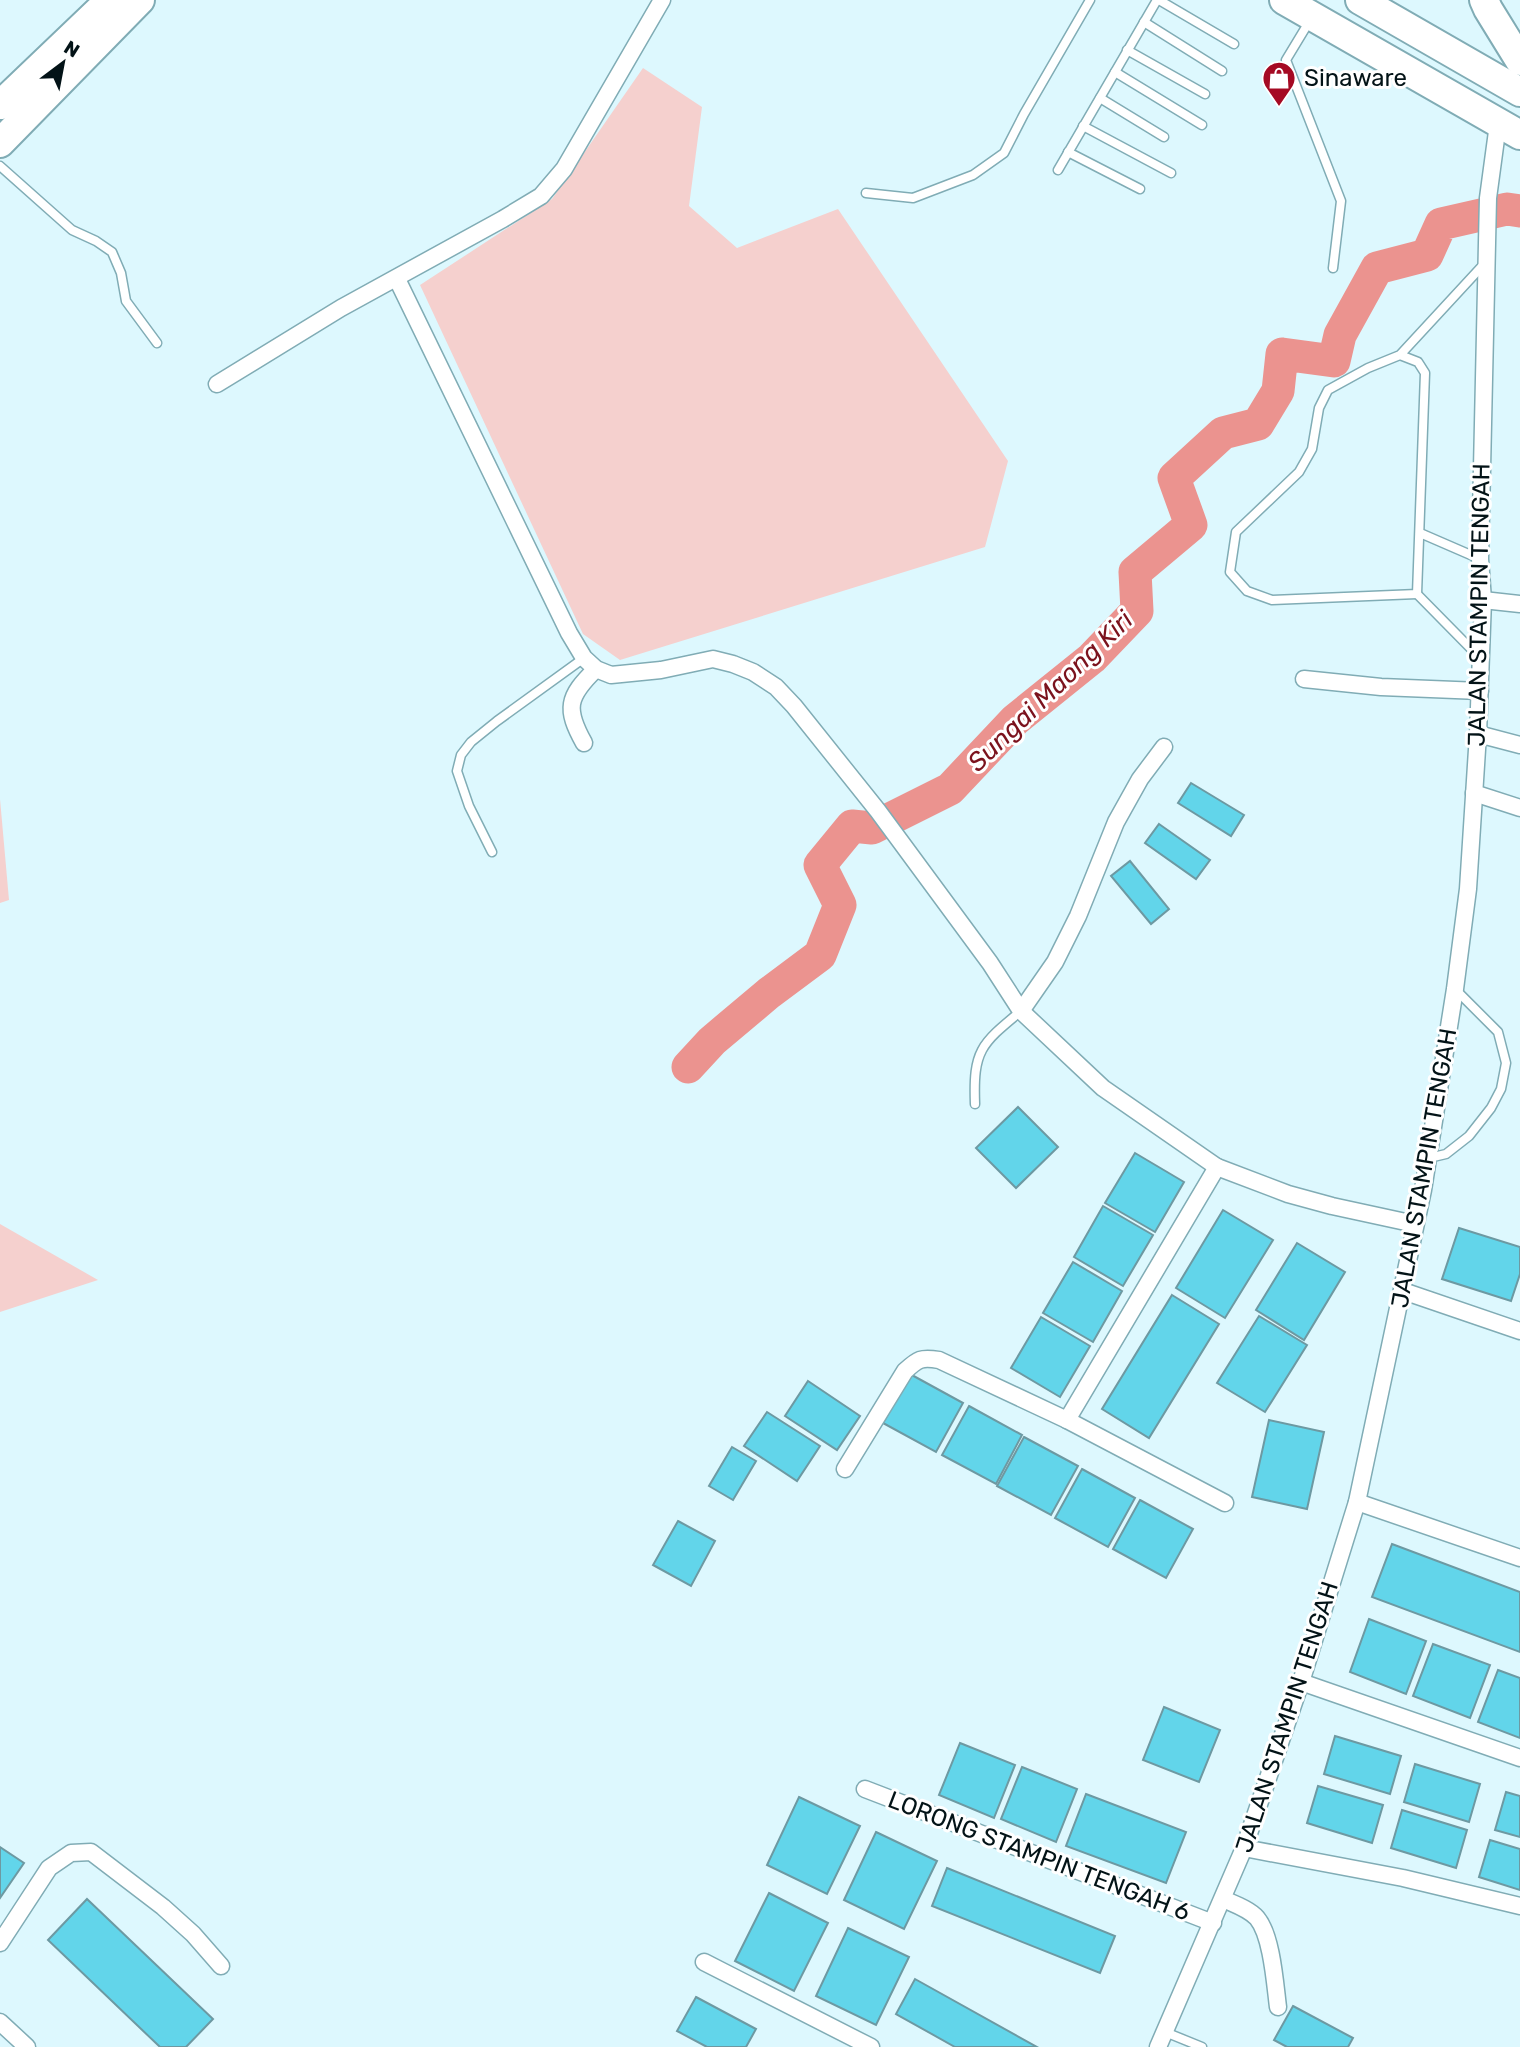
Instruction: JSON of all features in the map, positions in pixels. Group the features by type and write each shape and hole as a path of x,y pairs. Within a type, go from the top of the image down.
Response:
{"highway":[{"path":"0,105 110,0"},
{"path":"0,143 140,0"},
{"path":"1362,46 1354,14 1361,0 1520,92"},
{"path":"1485,0 1520,61"},
{"path":"1294,5 1509,129"}],"street":[{"path":"217,384 341,308 541,196 564,169 662,0"},
{"name":"JALAN STAMPIN TENGAH","path":"1161,2039 1244,1848 1301,1682 1357,1502 1429,1158 1468,889 1483,600 1480,559 1488,198 1509,129"},
{"path":"397,279 569,633 590,664 611,675 661,670 713,659 753,672 776,687 878,811 990,963 1021,1011 1103,1088 1217,1167 1288,1194 1415,1224"},
{"path":"1483,600 1520,604"},
{"path":"584,743 575,727 571,712 574,695 590,664"},
{"path":"1304,679 1381,687 1480,691"},
{"path":"1478,734 1520,745"},
{"path":"1021,1011 1055,962 1078,916 1116,822 1140,779 1164,747"},
{"path":"1474,793 1520,808"},
{"path":"1067,1420 1217,1167"},
{"path":"1403,1292 1520,1331"},
{"path":"845,1469 905,1371 917,1360 927,1358 939,1360 1067,1420 1225,1503"},
{"path":"1357,1502 1520,1558"},
{"path":"1301,1682 1520,1758"},
{"name":"LORONG STAMPIN TENGAH 6","path":"865,1789 1213,1923"},
{"path":"1244,1848 1403,1878 1520,1906"},
{"path":"0,1942 49,1868 71,1853 91,1852 163,1907 193,1934 221,1966"},
{"path":"1223,1899 1247,1910 1257,1918 1266,1934 1278,2007"},
{"path":"704,1962 871,2047"},
{"path":"0,2022 27,2047"}],"lane":[{"path":"866,193 913,198 973,175 1004,153 1090,0"},
{"path":"1058,170 1158,0 1234,44"},
{"path":"1294,5 1286,60 1341,201 1333,268"},
{"path":"1144,22 1222,71"},
{"path":"1127,50 1205,94"},
{"path":"1115,72 1202,125"},
{"path":"1100,97 1164,137"},
{"path":"1083,126 1171,173"},
{"path":"1068,152 1140,189"},
{"path":"0,166 72,230 112,252 121,273 125,300 158,343"},
{"path":"1417,594 1272,600 1247,591 1230,572 1236,532 1299,471 1312,449 1319,408 1328,390 1368,368 1400,355 1486,257"},
{"path":"1400,355 1418,362 1425,373 1417,594 1481,660"},
{"path":"1420,533 1480,559"},
{"path":"492,852 469,806 457,771 461,755 471,741 489,728 590,664"},
{"path":"1429,1158 1446,1154 1469,1136 1491,1108 1501,1089 1506,1063 1498,1032 1455,989"},
{"path":"975,1104 974,1078 979,1052 992,1035 1021,1011"},
{"path":"1161,2039 1202,2047"}],"shaded area":[{"path":"643,68 702,107 689,206 737,248 838,209 1008,461 985,547 620,660 583,634 420,285 552,199"},
{"path":"0,799 9,900 0,903"},
{"path":"0,1224 98,1280 0,1312"}],"building":[{"path":"1191,783 1244,815 1231,836 1178,803"},
{"path":"1159,824 1210,860 1196,879 1145,843"},
{"path":"1130,861 1169,909 1151,924 1111,876"},
{"path":"1018,1107 1058,1147 1016,1188 976,1148"},
{"path":"1135,1153 1184,1182 1155,1232 1105,1203"},
{"path":"1103,1206 1153,1235 1123,1286 1074,1257"},
{"path":"1223,1210 1273,1240 1225,1318 1176,1288"},
{"path":"1459,1228 1520,1247 1520,1274 1511,1301 1442,1279"},
{"path":"1297,1243 1345,1272 1304,1340 1256,1310"},
{"path":"1073,1262 1122,1291 1093,1342 1043,1313"},
{"path":"1172,1295 1219,1324 1149,1438 1102,1409"},
{"path":"1259,1316 1307,1345 1265,1412 1217,1383"},
{"path":"1041,1317 1090,1346 1060,1397 1011,1368"},
{"path":"910,1374 963,1403 936,1452 883,1423"},
{"path":"808,1381 860,1416 837,1450 785,1416"},
{"path":"969,1406 1022,1435 996,1484 942,1455"},
{"path":"767,1412 820,1446 797,1481 744,1446"},
{"path":"1269,1420 1324,1432 1307,1509 1252,1497"},
{"path":"1024,1437 1078,1466 1051,1515 997,1486"},
{"path":"732,1447 756,1461 733,1500 709,1486"},
{"path":"1082,1469 1135,1498 1108,1547 1055,1518"},
{"path":"1140,1500 1193,1529 1166,1578 1113,1549"},
{"path":"678,1521 715,1541 691,1586 653,1565"},
{"path":"1392,1544 1520,1592 1520,1652 1372,1597"},
{"path":"1369,1619 1426,1641 1406,1694 1350,1672"},
{"path":"1433,1644 1490,1665 1470,1718 1413,1696"},
{"path":"1498,1670 1520,1678 1520,1738 1478,1722"},
{"path":"1164,1707 1220,1730 1199,1782 1143,1760"},
{"path":"1335,1736 1401,1756 1390,1794 1324,1774"},
{"path":"960,1743 1015,1765 994,1818 939,1795"},
{"path":"1415,1764 1480,1784 1469,1822 1404,1802"},
{"path":"1022,1767 1077,1789 1056,1842 1001,1819"},
{"path":"1318,1786 1383,1805 1372,1843 1307,1823"},
{"path":"1506,1792 1520,1796 1520,1837 1495,1830"},
{"path":"1086,1794 1186,1832 1166,1883 1066,1846"},
{"path":"799,1797 860,1826 827,1894 767,1865"},
{"path":"1402,1810 1467,1830 1456,1868 1391,1848"},
{"path":"876,1832 937,1861 904,1929 844,1900"},
{"path":"1490,1840 1520,1849 1520,1890 1479,1877"},
{"path":"0,1847 24,1863 0,1898"},
{"path":"947,1868 1115,1936 1100,1973 932,1906"},
{"path":"769,1893 828,1923 794,1991 735,1961"},
{"path":"87,1899 213,2019 186,2047 160,2047 48,1940"},
{"path":"848,1928 909,1957 876,2025 816,1996"},
{"path":"915,1979 1037,2047 955,2047 896,2014"},
{"path":"696,1997 756,2029 746,2047 707,2047 677,2031"},
{"path":"1293,2006 1353,2038 1348,2047 1287,2047 1274,2040"}],"waterway":[{"name":"Sungai Maong Kiri","path":"688,1067 712,1041 820,955 840,905 820,865 852,826 872,828 950,789 1015,720 1092,658 1137,611 1135,572 1191,525 1174,478 1223,433 1258,424 1278,391 1282,354 1334,361 1340,335 1377,268 1427,255 1441,224 1507,209 1520,211"}],"place":[{"name":"Sinaware","path":"1279,108"}]}
